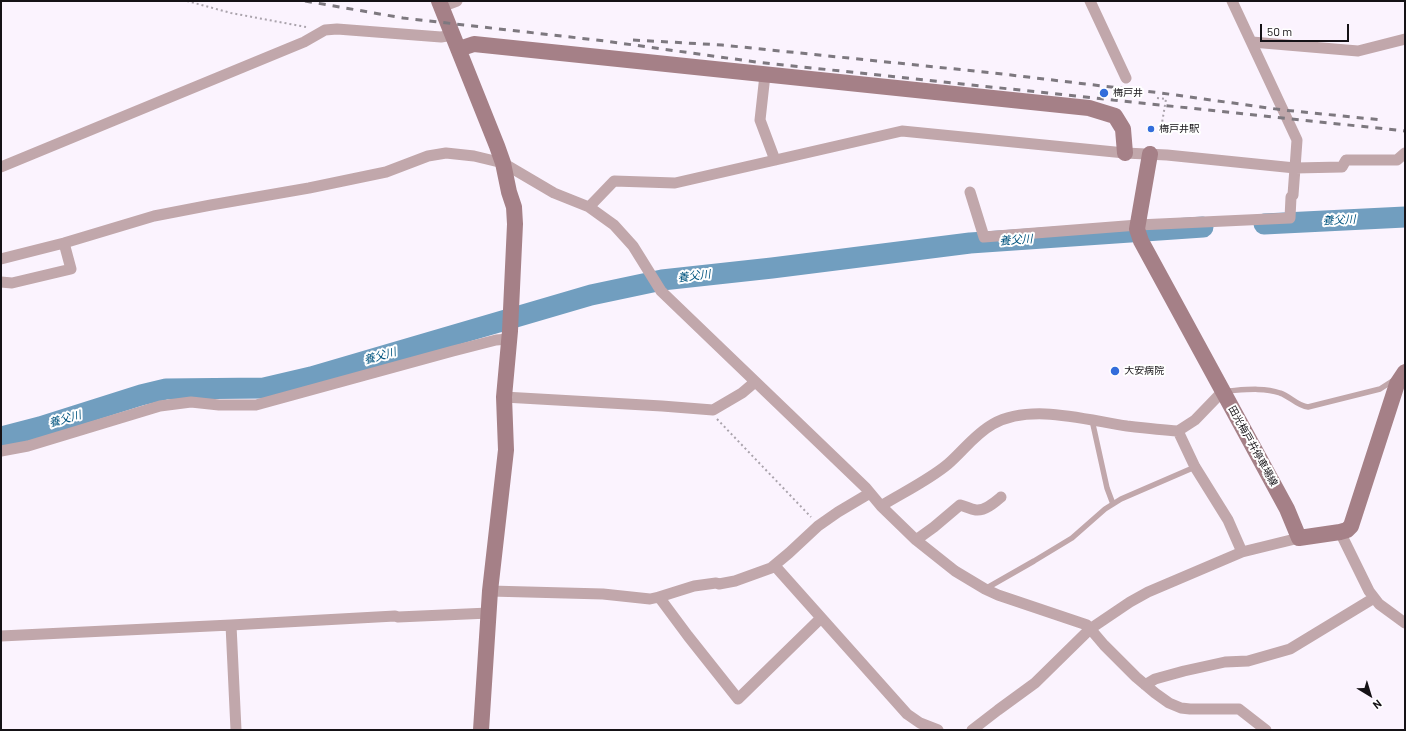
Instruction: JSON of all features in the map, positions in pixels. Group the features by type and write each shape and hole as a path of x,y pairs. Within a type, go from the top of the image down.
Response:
{"street":[{"path":"457,1 440,4 503,163 514,207 515,224 504,397 506,450 490,591 481,730"},
{"path":"1090,1 1126,78"},
{"path":"970,192 984,237 1139,232 1290,218 1297,140 1232,1"},
{"path":"1,168 304,42 325,30 337,29 441,37 470,45 474,44 1089,108 1115,116 1123,129 1125,153"},
{"path":"1252,42 1358,51 1405,40"},
{"path":"765,75 760,120 775,160"},
{"path":"589,207 614,181 675,183 902,130 1125,153 1167,154 1295,168 1342,168 1346,160 1397,160 1405,153"},
{"path":"1,259 64,243 154,216 309,188 386,172 428,156 446,153 474,156 503,163 554,193 589,207 614,225 633,246 661,291 866,488 881,506 916,540 955,571 985,589 1020,603 1087,625 1104,646 1145,685 1169,703 1181,708 1190,709 1239,709 1266,730"},
{"path":"1139,232 1150,154"},
{"name":"田光梅戸井停車場線","path":"1139,232 1287,508 1299,538"},
{"path":"1,282 12,283 72,269 64,243"},
{"path":"1,451 28,446 160,406 191,402 226,405 256,404 496,340 509,335"},
{"path":"972,730 1035,683 1090,629 1130,602 1148,592 1242,552 1299,538 1347,530 1351,526 1397,384 1404,373"},
{"path":"504,397 713,410 742,393 755,382"},
{"path":"881,506 938,472 979,434 1000,421 1022,415 1046,414 1127,426 1178,431 1190,424 1223,391"},
{"path":"1178,431 1195,467 1228,520 1242,552"},
{"path":"490,591 603,594 650,599 694,586 735,581 775,566 818,526 870,493"},
{"path":"916,540 960,505 975,510 980,510 988,507 1001,497"},
{"path":"1340,532 1369,591 1382,607 1405,623"},
{"path":"775,566 907,714 920,723 938,730"},
{"path":"659,597 738,698 821,618"},
{"path":"1145,685 1155,679 1184,671 1225,662 1248,661 1290,649 1374,598"},
{"path":"1,636 395,616 489,613"},
{"path":"231,625 236,730"}],"lane":[{"path":"1223,391 1251,389 1273,391 1282,393 1304,407 1308,407 1380,389 1404,373"},
{"path":"1092,420 1107,488 1113,504"},
{"path":"985,589 1072,538 1104,509 1148,487 1195,467"}],"path":[{"path":"187,1 231,13 325,30"},
{"path":"1157,98 1166,99 1162,123"},
{"path":"713,410 718,420 810,514 818,526"}],"waterway":[{"name":"養父川","path":"1264,224 1405,217"},
{"name":"養父川","path":"1,437 40,427 141,395 166,389 264,388 311,377 591,295 662,280 772,268 970,243 1203,227"}],"railway":[{"path":"305,1 403,18 605,41 756,62 1405,131"},
{"path":"633,40 722,45 994,73 1161,93 1283,110 1382,120"}],"place":[{"name":"梅戸井","path":"1104,93"},
{"name":"梅戸井駅","path":"1151,129"},
{"name":"大安病院","path":"1115,371"}]}
